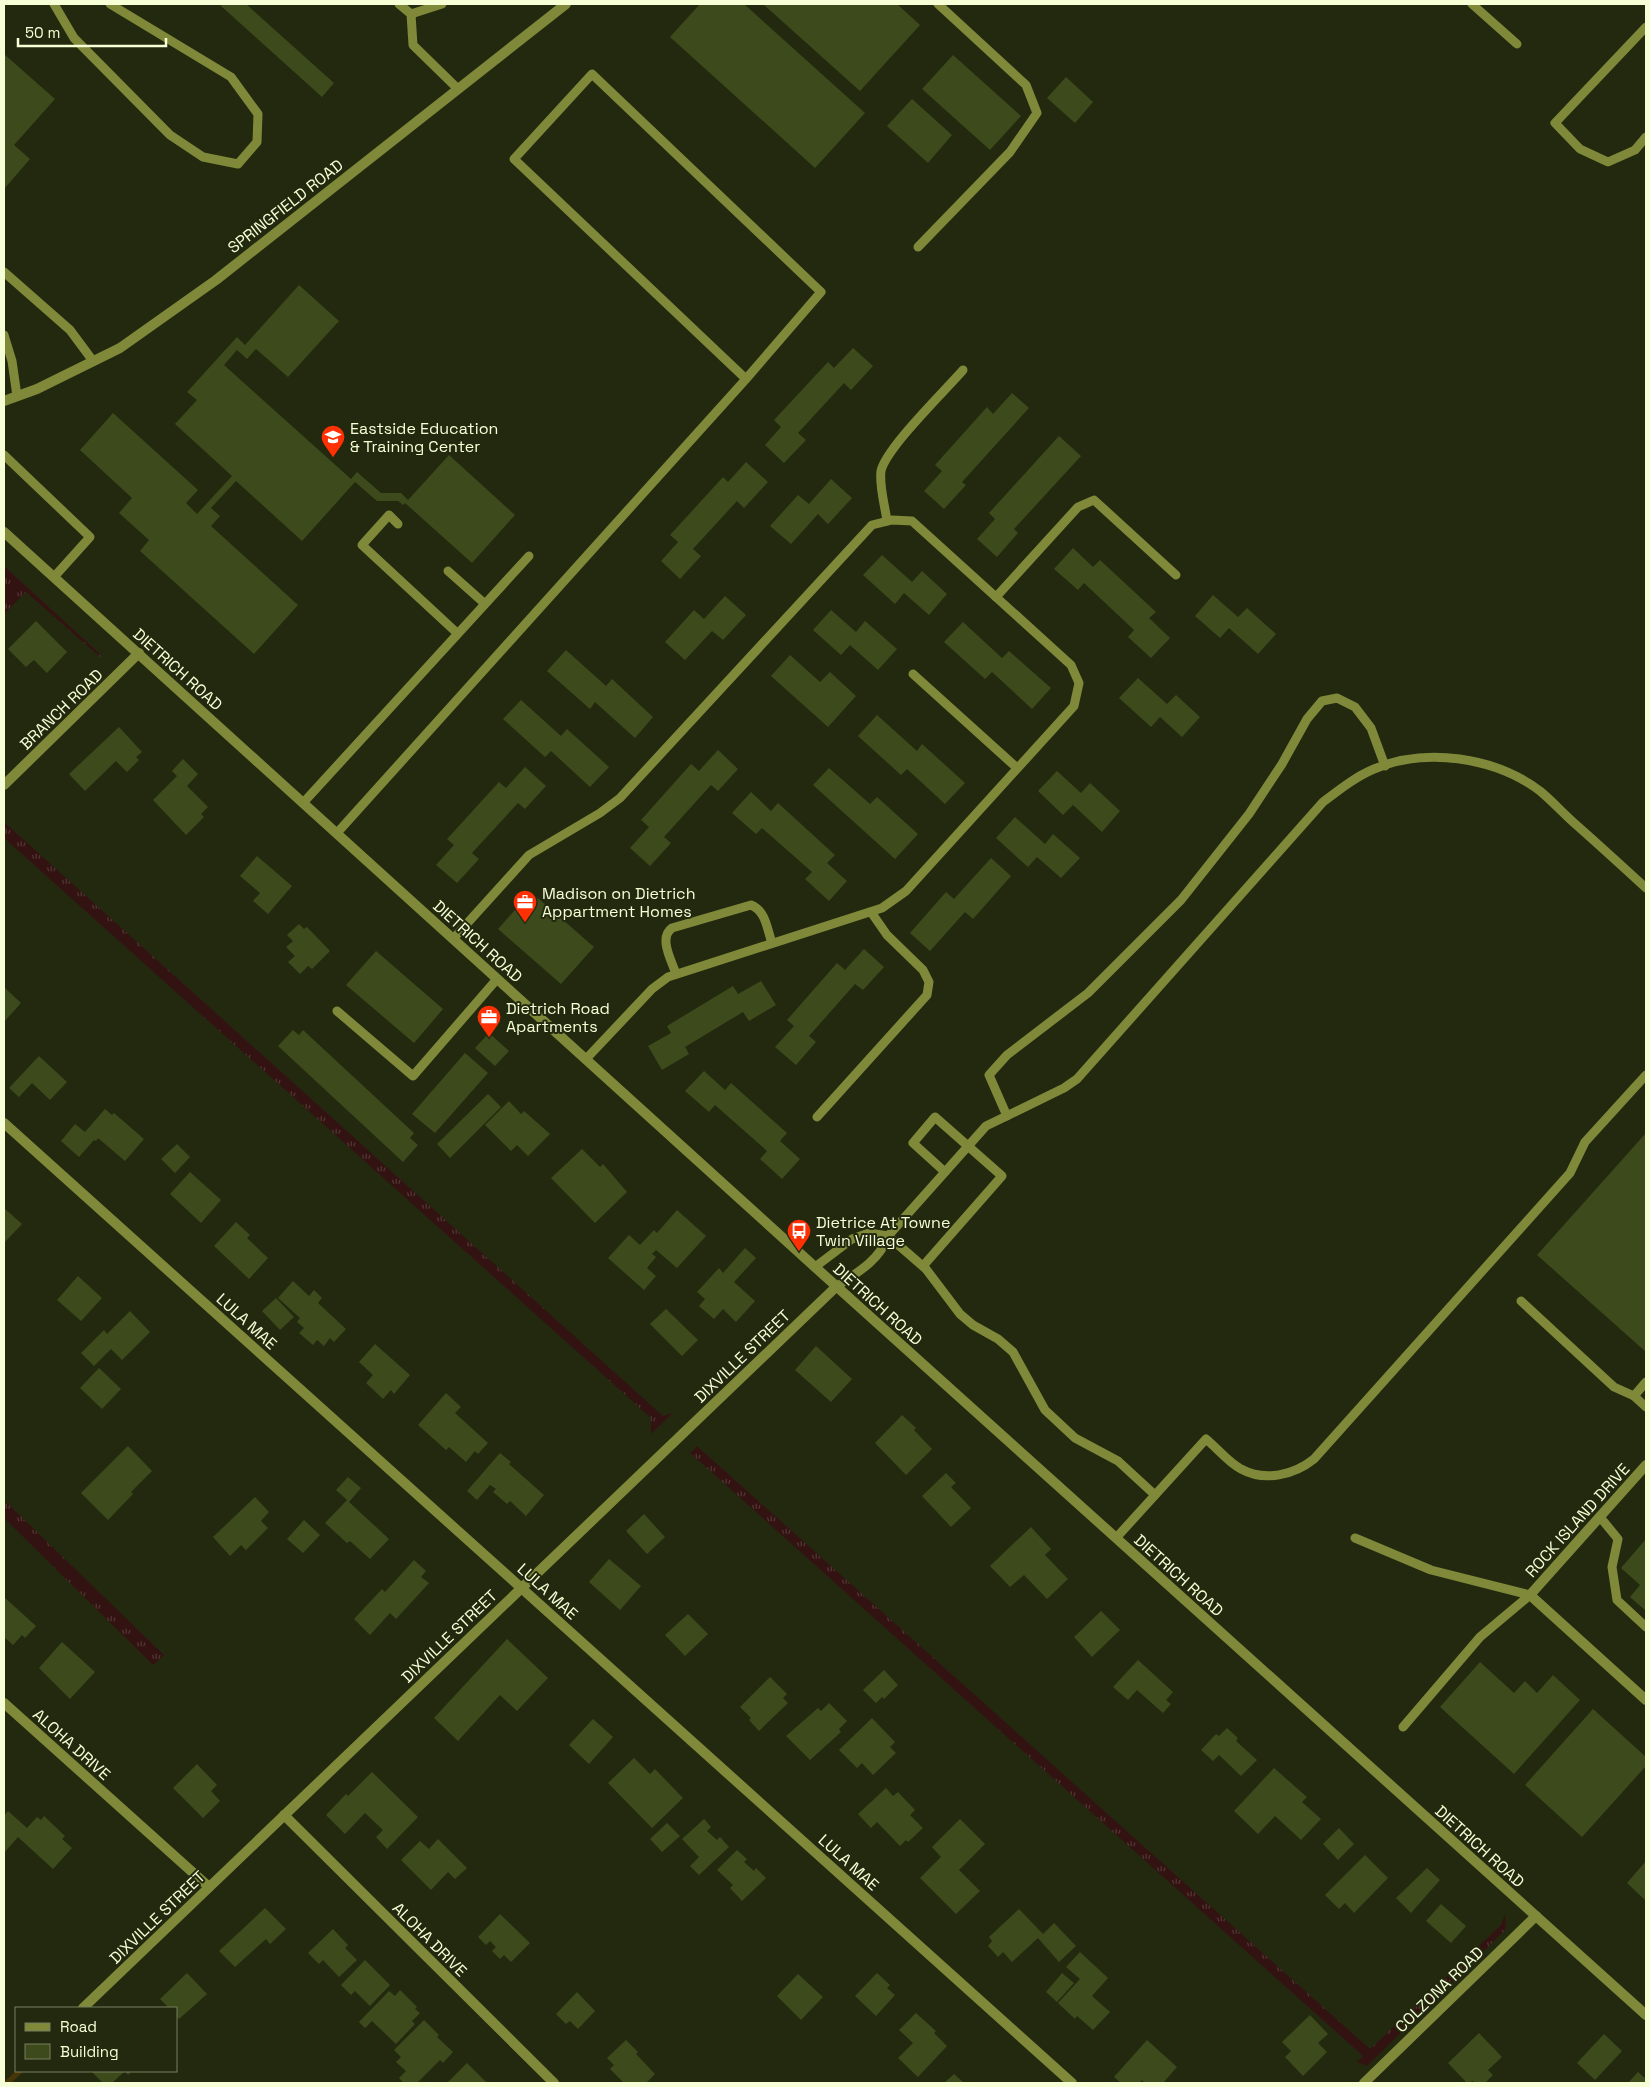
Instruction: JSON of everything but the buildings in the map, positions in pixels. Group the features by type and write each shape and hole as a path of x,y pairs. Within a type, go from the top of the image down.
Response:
{"street":[{"name":"SPRINGFIELD ROAD","path":"4,401 37,390 120,348 216,280 566,4"},
{"name":"DIETRICH ROAD","path":"4,532 815,1267 1646,2015"},
{"name":"BRANCH ROAD","path":"4,785 139,653"},
{"name":"LULA MAE","path":"4,1123 1072,2083"},
{"name":"DIXVILLE STREET","path":"84,2007 837,1286"},
{"name":"ROCK ISLAND DRIVE","path":"1530,1595 1646,1464"},
{"path":"1530,1595 1646,1700"},
{"name":"ALOHA DRIVE","path":"4,1703 209,1887"},
{"name":"ALOHA DRIVE","path":"284,1815 554,2083"},
{"name":"COLZONA ROAD","path":"1364,2083 1536,1916"}],"lane":[{"path":"54,4 74,38 170,136 203,157 238,164 257,142 258,114 231,77 110,4"},
{"path":"398,4 411,14 413,45 458,89"},
{"path":"411,14 442,4"},
{"path":"918,247 1010,152 1037,113 1026,85 938,4"},
{"path":"1472,4 1517,44"},
{"path":"1646,27 1556,123 1580,149 1608,162 1635,150 1646,137"},
{"path":"337,833 746,379 821,292 592,74 514,159 746,379"},
{"path":"4,272 70,330 93,361"},
{"path":"4,335 12,361 18,396"},
{"path":"887,521 881,475 885,460 963,370"},
{"path":"4,455 90,537 54,577"},
{"path":"996,598 1078,507 1094,500 1176,575"},
{"path":"398,524 389,516 362,546 457,634"},
{"path":"453,939 529,855 600,813 620,798 872,525 887,521 912,521 1071,665 1079,683 1074,706 906,891 882,908 872,912 668,977 652,989 586,1059"},
{"path":"303,803 529,556"},
{"path":"448,570 484,603"},
{"path":"913,674 1017,768"},
{"path":"1007,1116 989,1075 1007,1055 1088,993 1181,900 1249,814 1282,764 1307,718 1322,701 1337,698 1355,707 1371,728 1385,766"},
{"path":"837,1286 864,1268 885,1246 888,1236 986,1126 1064,1088 1077,1079 1323,802 1348,784 1375,769 1411,759 1448,758 1480,762 1514,775 1539,791 1646,888"},
{"path":"676,974 665,940 667,932 672,928 751,905 758,907 762,913 772,944"},
{"path":"817,1117 927,995 930,987 923,970 888,936 872,912"},
{"path":"337,1011 413,1076 497,979"},
{"path":"1116,1538 1206,1438 1241,1469 1255,1474 1285,1474 1300,1469 1314,1459 1570,1173 1585,1142 1646,1075"},
{"path":"923,1266 1002,1176 935,1117 912,1143 945,1172"},
{"path":"815,1267 852,1239 869,1233 888,1236 923,1266 960,1314 974,1326 998,1339 1013,1352 1045,1410 1075,1438 1118,1461 1155,1495"},
{"path":"1522,1301 1614,1387 1634,1396 1646,1407"},
{"path":"1634,1396 1646,1382"},
{"path":"1600,1517 1618,1539 1612,1567 1617,1600 1646,1627"},
{"path":"1356,1538 1431,1570 1530,1595"},
{"path":"1403,1727 1480,1637 1530,1595"}],"green space":[{"path":"4,566 100,654 101,658 26,592 4,614"},
{"path":"4,822 663,1416 673,1413 651,1434 651,1418 4,838"},
{"path":"697,1446 1370,2049 1501,1925 1505,1914 1506,1929 1367,2066 1357,2062 1363,2056 690,1453"},
{"path":"4,1500 164,1655 153,1665 4,1518"}],"waterway":[{"path":"7,2083 19,2072"}],"place":[{"name":"Eastside Education & Training Center","path":"333,458"},
{"name":"Madison on Dietrich Appartment Homes","path":"525,923"},
{"name":"Dietrich Road Apartments","path":"489,1038"},
{"name":"Dietrice At Towne Twin Village","path":"799,1252"}]}
